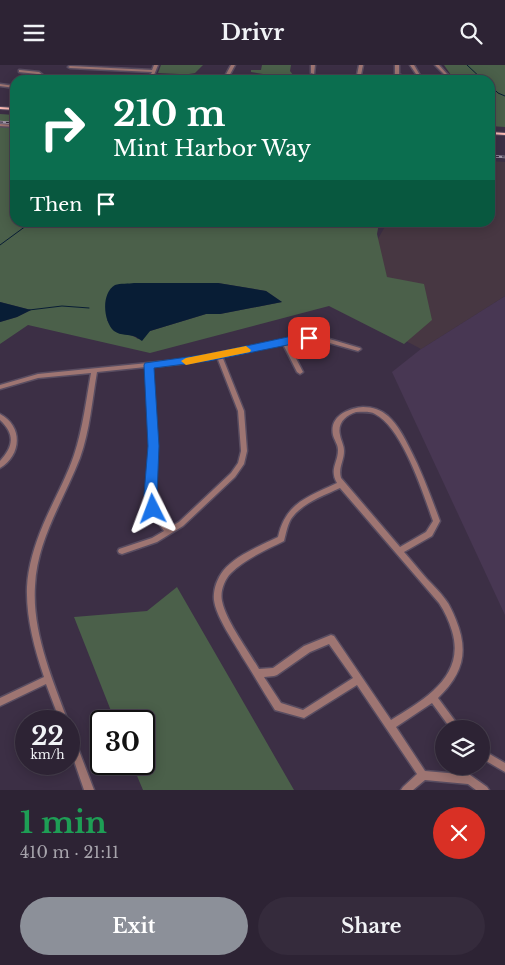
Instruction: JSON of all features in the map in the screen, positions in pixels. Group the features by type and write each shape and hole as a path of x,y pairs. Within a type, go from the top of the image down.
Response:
{"street":[{"path":"152,75 156,65"},
{"path":"313,73 314,65"},
{"path":"437,65 446,75"},
{"path":"70,67 154,71"},
{"path":"20,71 41,75"},
{"path":"0,387 38,376 219,356 284,341 314,338 358,349"},
{"path":"284,341 300,372"},
{"path":"122,551 146,543 169,532 192,514 233,475 243,459 241,411 219,356"},
{"path":"149,365 153,446 151,500 155,513 169,532"},
{"path":"60,710 48,679 35,632 30,587 38,548 48,518 66,484 78,455 94,370"},
{"path":"390,726 433,698 451,678 460,651 454,625 447,608 342,484 335,470 341,449 336,431 338,420 349,411 367,409 384,413 396,428 436,521 429,534 399,551"},
{"path":"0,416 12,427 15,438 12,451 0,465"},
{"path":"342,484 292,511 283,525 282,539 252,554 227,571 219,586 218,601 226,620 278,707 304,714 358,680"},
{"path":"256,673 274,672 307,649 330,639 423,775"},
{"path":"0,702 48,679"},
{"path":"433,698 450,720"},
{"path":"490,759 505,768"},
{"path":"80,765 89,790"},
{"path":"406,790 423,775 470,779 484,790"}],"shaded area":[{"path":"495,161 505,162 505,296 421,349 340,306 385,227 495,227"},
{"path":"505,296 505,615 392,372 421,349"}],"green space":[{"path":"161,65 203,65 195,73 188,75 158,73"},
{"path":"262,65 291,65 290,71 293,75 263,75 251,72 251,70 261,70"},
{"path":"444,65 505,65 505,127 495,126 495,75 451,75"},
{"path":"0,114 10,115 10,227 378,227 377,234 387,277 424,284 432,320 404,344 329,306 150,353 28,325 0,344 0,322 31,310 0,302","holes":["218,283 266,291 282,302 220,314 206,314 150,331 138,339 118,332 107,320"]},
{"path":"177,587 294,790 143,790 137,775 155,775 155,710 111,710 74,617 147,611"}],"water":[{"path":"218,283 266,291 282,302 220,314 206,314 150,331 142,341 131,335 119,334 114,331 108,321 105,307 107,294 110,289 117,284"},
{"path":"0,302 31,310 0,322"}],"waterway":[{"path":"467,65 478,75"},
{"path":"495,90 505,96"},
{"path":"0,245 25,227"},
{"path":"29,310 62,306 89,308"}],"railway":[{"path":"0,122 10,123"},
{"path":"495,156 505,157"}],"slow traffic":[{"path":"186,361 246,350"}],"route":[{"path":"153,509 151,505 153,446 149,365 209,358 309,338"}]}
